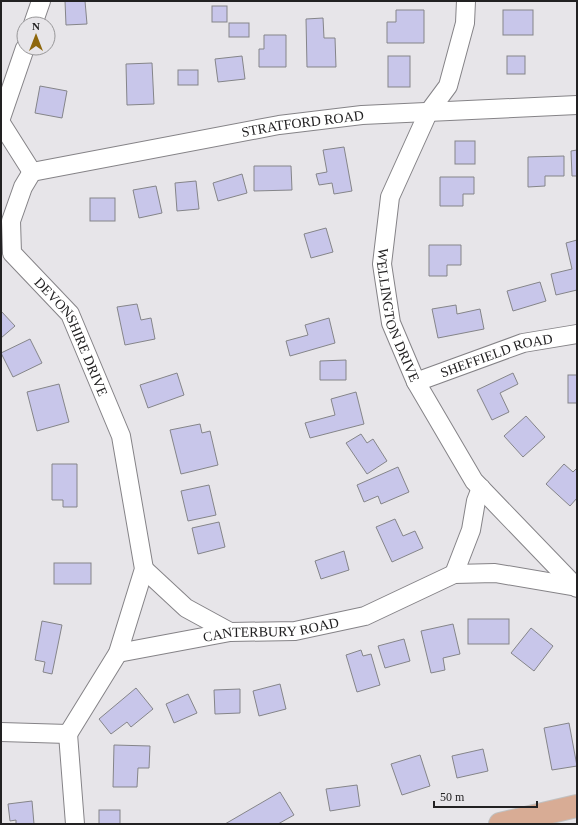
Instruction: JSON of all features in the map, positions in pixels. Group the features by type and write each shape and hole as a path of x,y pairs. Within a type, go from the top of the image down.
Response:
{"main road":[{"path":"500,824 577,806"}],"street":[{"path":"36,16 41,1"},
{"name":"WELLINGTON DRIVE","path":"466,1 465,23 448,86 428,113 390,198 382,264 391,323 416,382 474,481 577,587"},
{"path":"1,118 22,56"},
{"name":"STRATFORD ROAD","path":"32,172 279,125 362,115 577,105"},
{"path":"1,123 32,172"},
{"name":"DEVONSHIRE DRIVE","path":"32,172 23,187 11,221 7,251 70,314 121,436 144,569 118,652"},
{"name":"SHEFFIELD ROAD","path":"416,382 523,343 577,334"},
{"path":"454,574 471,530 476,501 481,488"},
{"path":"144,569 186,608 230,632"},
{"name":"CANTERBURY ROAD","path":"118,652 230,632 295,631 365,616 454,574 495,573 577,587"},
{"path":"75,824 68,734 118,652"},
{"path":"1,732 68,734"}],"building":[{"path":"65,1 85,1 87,24 66,25"},
{"path":"212,6 227,6 227,22 212,22"},
{"path":"396,10 424,10 424,43 387,43 387,22 396,22"},
{"path":"503,10 533,10 533,35 503,35"},
{"path":"323,18 324,38 335,38 336,67 307,67 306,19"},
{"path":"229,23 249,23 249,37 229,37"},
{"path":"264,35 286,35 286,67 259,67 259,49 264,49"},
{"path":"242,56 245,79 218,82 215,59"},
{"path":"388,56 410,56 410,87 388,87"},
{"path":"507,56 525,56 525,74 507,74"},
{"path":"152,63 154,104 127,105 126,64"},
{"path":"178,70 198,70 198,85 178,85"},
{"path":"40,86 67,91 62,118 35,113"},
{"path":"455,141 475,141 475,164 455,164"},
{"path":"344,147 352,191 334,194 332,183 319,185 316,174 327,172 323,150"},
{"path":"577,150 577,176 572,176 571,151"},
{"path":"564,156 564,176 545,176 545,186 528,187 528,157"},
{"path":"254,166 291,166 292,190 254,191"},
{"path":"242,174 247,193 218,201 213,183"},
{"path":"440,177 474,177 474,194 463,194 463,206 440,206"},
{"path":"196,181 199,209 177,211 175,183"},
{"path":"156,186 162,213 139,218 133,190"},
{"path":"90,198 115,198 115,221 90,221"},
{"path":"326,228 333,252 311,258 304,234"},
{"path":"577,240 577,290 556,295 551,274 572,269 566,243"},
{"path":"429,245 461,245 461,265 447,265 447,276 429,276"},
{"path":"540,282 546,301 513,311 507,291"},
{"path":"137,304 141,320 151,318 155,339 125,345 117,307"},
{"path":"456,305 457,314 480,309 484,329 438,338 432,309"},
{"path":"1,311 15,326 1,338"},
{"path":"329,318 335,343 290,356 286,341 308,335 305,325"},
{"path":"30,339 42,363 13,377 1,353"},
{"path":"346,360 346,380 320,380 320,361"},
{"path":"177,373 184,395 148,408 140,385"},
{"path":"513,373 518,384 500,393 509,412 492,420 477,390"},
{"path":"568,375 577,375 577,403 568,403"},
{"path":"59,384 69,422 37,431 27,392"},
{"path":"356,392 364,424 310,438 305,423 335,415 331,399"},
{"path":"526,416 545,437 523,457 504,436"},
{"path":"200,424 202,433 210,431 218,465 181,474 170,430"},
{"path":"361,434 367,443 373,439 387,461 367,474 346,443"},
{"path":"52,464 77,464 77,507 63,507 63,500 52,500"},
{"path":"564,464 573,472 577,468 577,498 570,506 546,484"},
{"path":"398,467 409,492 381,504 378,496 364,502 357,485"},
{"path":"209,485 216,515 188,521 181,491"},
{"path":"395,519 403,536 415,531 423,548 392,562 376,527"},
{"path":"219,522 225,547 198,554 192,528"},
{"path":"344,551 349,570 321,579 315,561"},
{"path":"54,563 91,563 91,584 54,584"},
{"path":"468,619 509,619 509,644 468,644"},
{"path":"42,621 62,625 52,674 43,672 45,662 35,660"},
{"path":"453,624 460,654 443,658 445,670 431,673 421,631"},
{"path":"531,628 553,646 534,671 511,653"},
{"path":"404,639 410,661 385,668 378,646"},
{"path":"361,650 363,656 371,654 380,685 357,692 346,655"},
{"path":"280,684 286,709 259,716 253,691"},
{"path":"136,688 153,709 131,727 127,722 111,734 99,719"},
{"path":"240,689 240,713 215,714 214,690"},
{"path":"188,694 197,713 174,723 166,704"},
{"path":"569,723 577,766 552,770 544,728"},
{"path":"114,745 150,746 149,768 138,768 137,787 113,787"},
{"path":"483,749 488,771 457,778 452,756"},
{"path":"420,755 430,786 402,795 391,764"},
{"path":"357,785 360,806 330,811 326,789"},
{"path":"280,792 294,815 278,824 225,824"},
{"path":"32,801 34,824 16,824 16,820 10,821 8,804"},
{"path":"99,810 120,810 120,824 99,824"}]}
